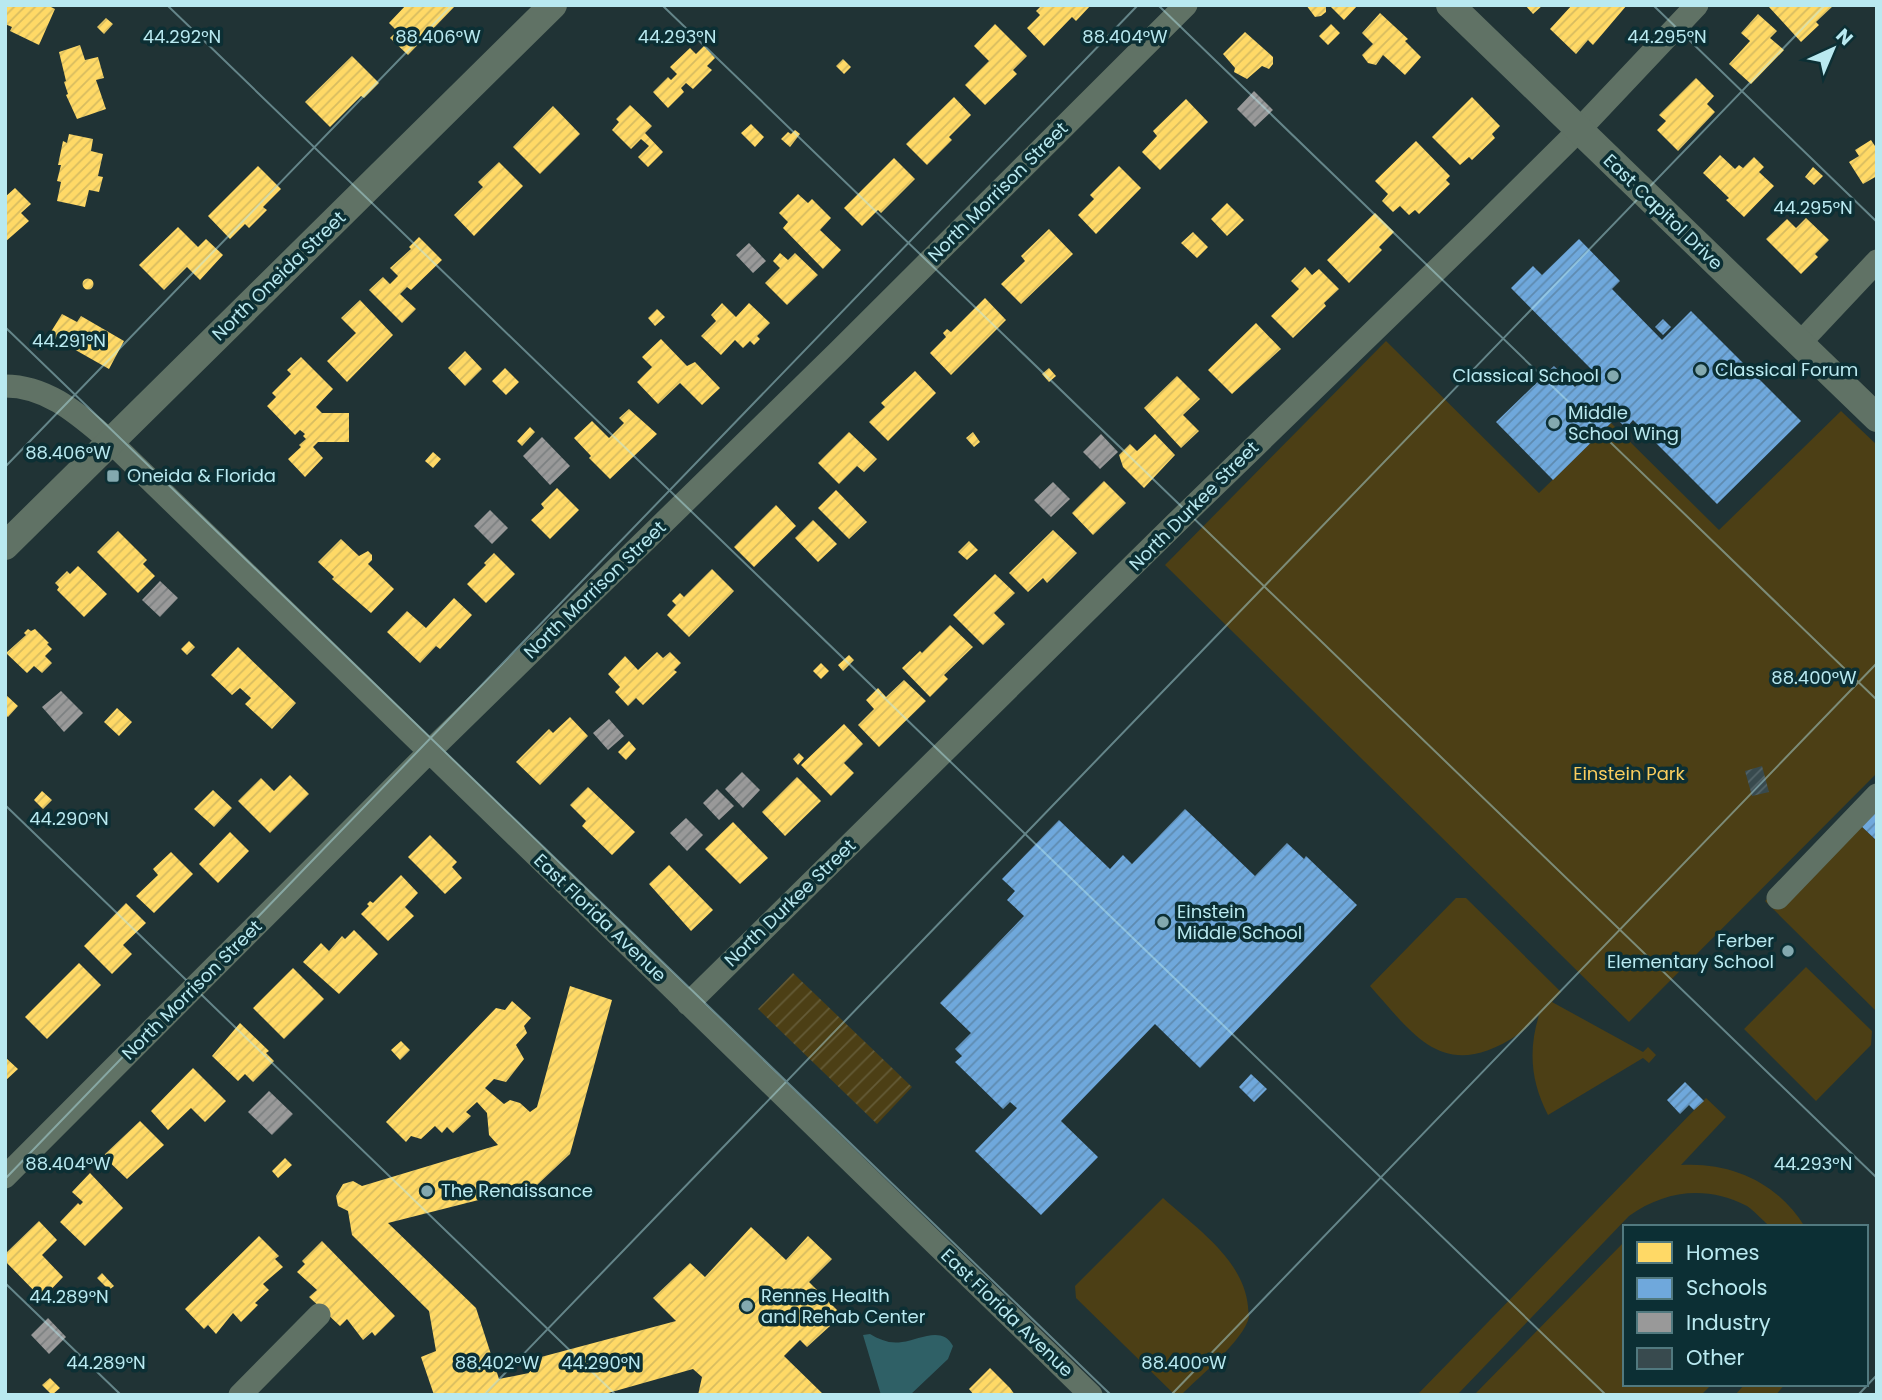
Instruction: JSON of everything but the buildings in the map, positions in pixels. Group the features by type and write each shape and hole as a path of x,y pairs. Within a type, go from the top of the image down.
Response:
{"street":[{"name":"North Oneida Street","path":"5,546 553,5"},
{"name":"North Morrison Street","path":"5,1177 430,751 839,351 1186,5"},
{"name":"East Capitol Drive","path":"1450,5 1877,418"},
{"name":"North Durkee Street","path":"688,1004 1579,130 1697,5"},
{"path":"1800,344 1877,261"},
{"name":"East Florida Avenue","path":"5,386 47,394 110,441 1091,1395"},
{"path":"1777,898 1877,795"},
{"path":"240,1395 319,1315"}],"green space":[{"name":"Einstein Park","path":"1386,341 1539,493 1611,423 1719,530 1841,411 1877,445 1877,773 1629,1022 1165,565"},
{"path":"1849,815 1877,841 1877,1012 1765,901"},
{"path":"1456,898 1466,898 1561,992 1552,1002 1643,1052 1648,1047 1656,1055 1649,1063 1643,1058 1548,1115 1538,1091 1533,1066 1533,1041 1539,1015 1519,1034 1493,1048 1471,1055 1452,1054 1434,1048 1418,1037 1370,986"},
{"path":"1806,967 1872,1031 1871,1045 1816,1101 1744,1029"},
{"path":"793,973 912,1087 877,1124 758,1009"},
{"path":"1706,1098 1726,1117 1681,1165 1718,1167 1752,1178 1781,1198 1804,1225 1769,1225 1747,1206 1732,1199 1702,1193 1672,1196 1643,1207 1629,1216 1457,1395 1417,1395"},
{"path":"1163,1198 1228,1259 1244,1289 1249,1316 1230,1347 1181,1395 1175,1395 1076,1298 1075,1286"},
{"path":"1623,1243 1623,1386 1710,1386 1701,1395 1474,1395"},
{"path":"1743,1386 1783,1386 1776,1395 1735,1395"}],"water":[{"path":"870,1334 893,1342 937,1335 943,1336 953,1346 948,1359 910,1395 881,1395 863,1335"}],"place":[{"name":"Classical Forum","path":"1701,370"},
{"name":"Classical School","path":"1613,376"},
{"name":"Middle School Wing","path":"1554,423"},
{"name":"Oneida & Florida","path":"113,476"},
{"name":"Einstein Middle School","path":"1163,922"},
{"name":"Ferber Elementary School","path":"1788,951"},
{"name":"The Renaissance","path":"427,1191"},
{"name":"Rennes Health and Rehab Center","path":"747,1306"}]}
